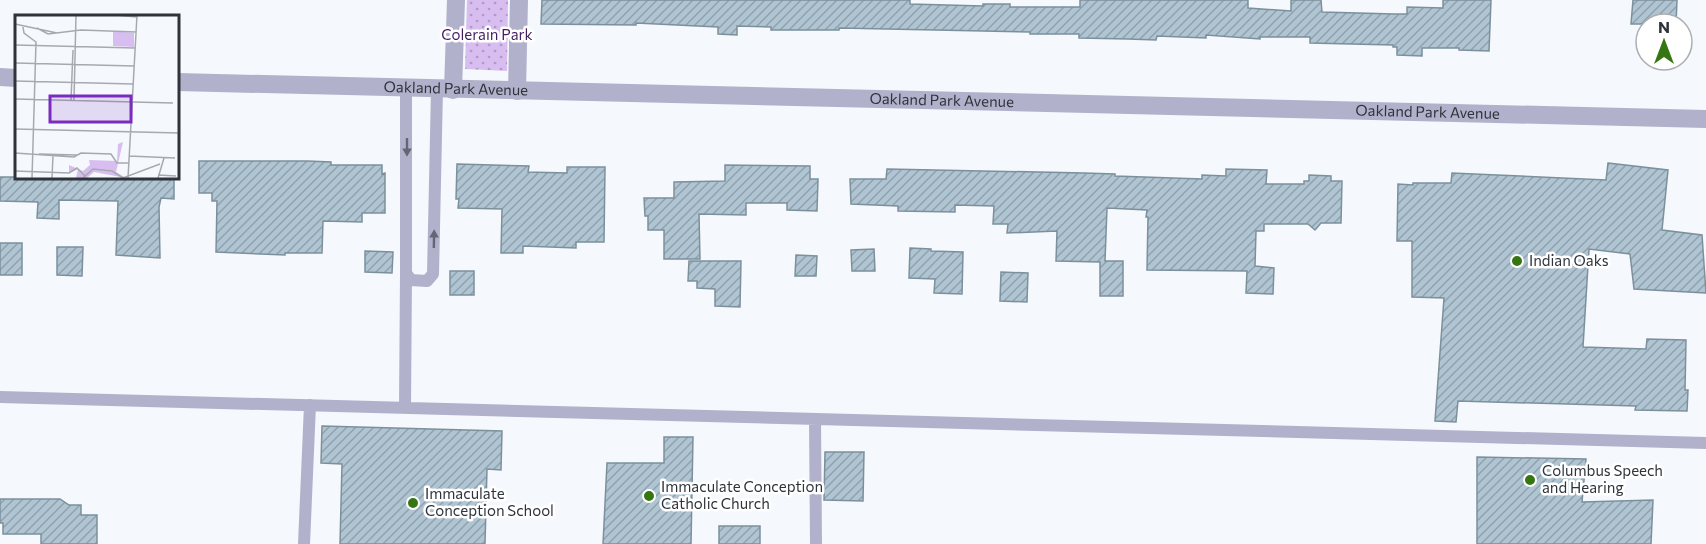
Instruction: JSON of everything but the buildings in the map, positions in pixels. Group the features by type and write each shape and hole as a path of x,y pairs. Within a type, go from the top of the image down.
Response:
{"street":[{"path":"446,90 456,0"},
{"path":"517,91 519,0"},
{"path":"0,77 15,78"},
{"name":"Oakland Park Avenue","path":"178,82 1706,119"}],"lane":[{"path":"405,408 406,89"},
{"path":"406,273 411,280 427,281 433,274 446,90"},
{"path":"0,397 1706,443"},
{"path":"304,544 310,405"},
{"path":"815,419 816,544"}],"green space":[{"name":"Colerain Park","path":"467,0 508,0 507,71 465,69"}],"place":[{"name":"Indian Oaks","path":"1517,261"},
{"name":"Columbus Speech and Hearing","path":"1530,480"},
{"name":"Immaculate Conception Catholic Church","path":"649,496"},
{"name":"Immaculate Conception School","path":"413,503"}]}
